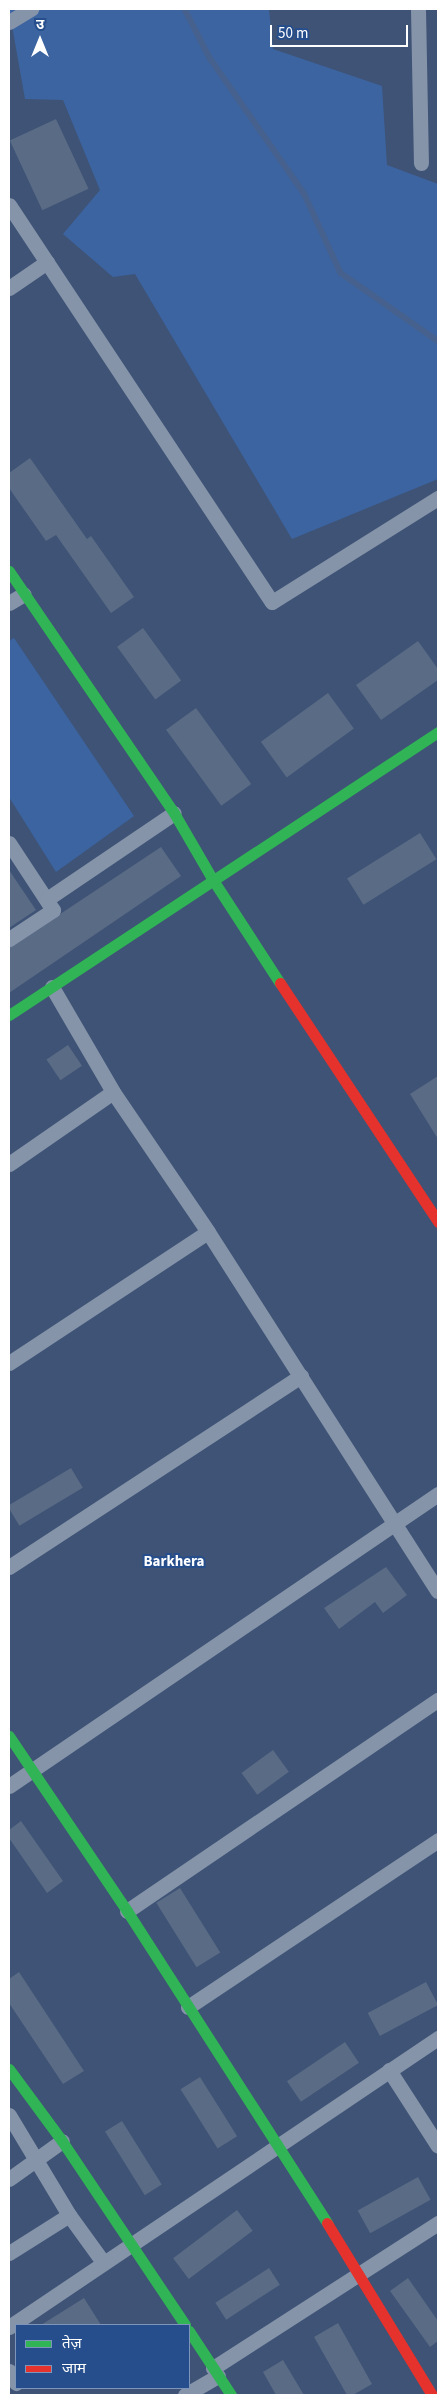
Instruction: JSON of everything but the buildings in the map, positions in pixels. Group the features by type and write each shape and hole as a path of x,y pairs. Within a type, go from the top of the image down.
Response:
{"street":[{"path":"9,22 31,9"},
{"path":"418,9 421,163"},
{"path":"9,205 272,602 438,498"},
{"path":"9,288 47,262"},
{"path":"9,571 174,813 213,880 438,1222"},
{"path":"9,603 24,594"},
{"path":"9,1015 438,732"},
{"path":"47,899 174,813"},
{"path":"9,843 53,910 9,938"},
{"path":"52,987 114,1092 208,1232 438,1591"},
{"path":"9,1164 114,1092"},
{"path":"9,1363 208,1232"},
{"path":"9,1568 301,1376"},
{"path":"9,1786 438,1494"},
{"path":"127,1911 438,1700"},
{"path":"9,1736 127,1911 278,2143 432,2395"},
{"path":"188,2007 438,1840"},
{"path":"9,2327 278,2143 438,2038"},
{"path":"9,2069 62,2141 184,2324"},
{"path":"389,2070 438,2146"},
{"path":"9,2115 69,2214 103,2262"},
{"path":"9,2179 62,2141"},
{"path":"9,2253 69,2214"},
{"path":"185,2395 358,2274 438,2223"},
{"path":"190,2333 231,2395"}],"shaded area":[{"path":"9,9 269,9 273,49 382,86 387,165 438,184 438,479 292,539 135,274 113,277 63,234 100,190 63,100 25,99"},
{"path":"14,638 134,816 56,872 9,797 9,641"}],"waterway":[{"path":"185,9 210,58 304,193 341,273 438,341"}],"traffic: fast":[{"path":"9,571 174,813 213,880 280,983"},
{"path":"9,1015 438,732"},
{"path":"9,1736 127,1911 327,2223"},
{"path":"9,2069 62,2141 184,2324"},
{"path":"190,2333 231,2395"}],"traffic: jam":[{"path":"280,983 438,1222"},
{"path":"327,2223 432,2395"}],"district":[{"name":"Barkhera","path":"174,1562"}]}
